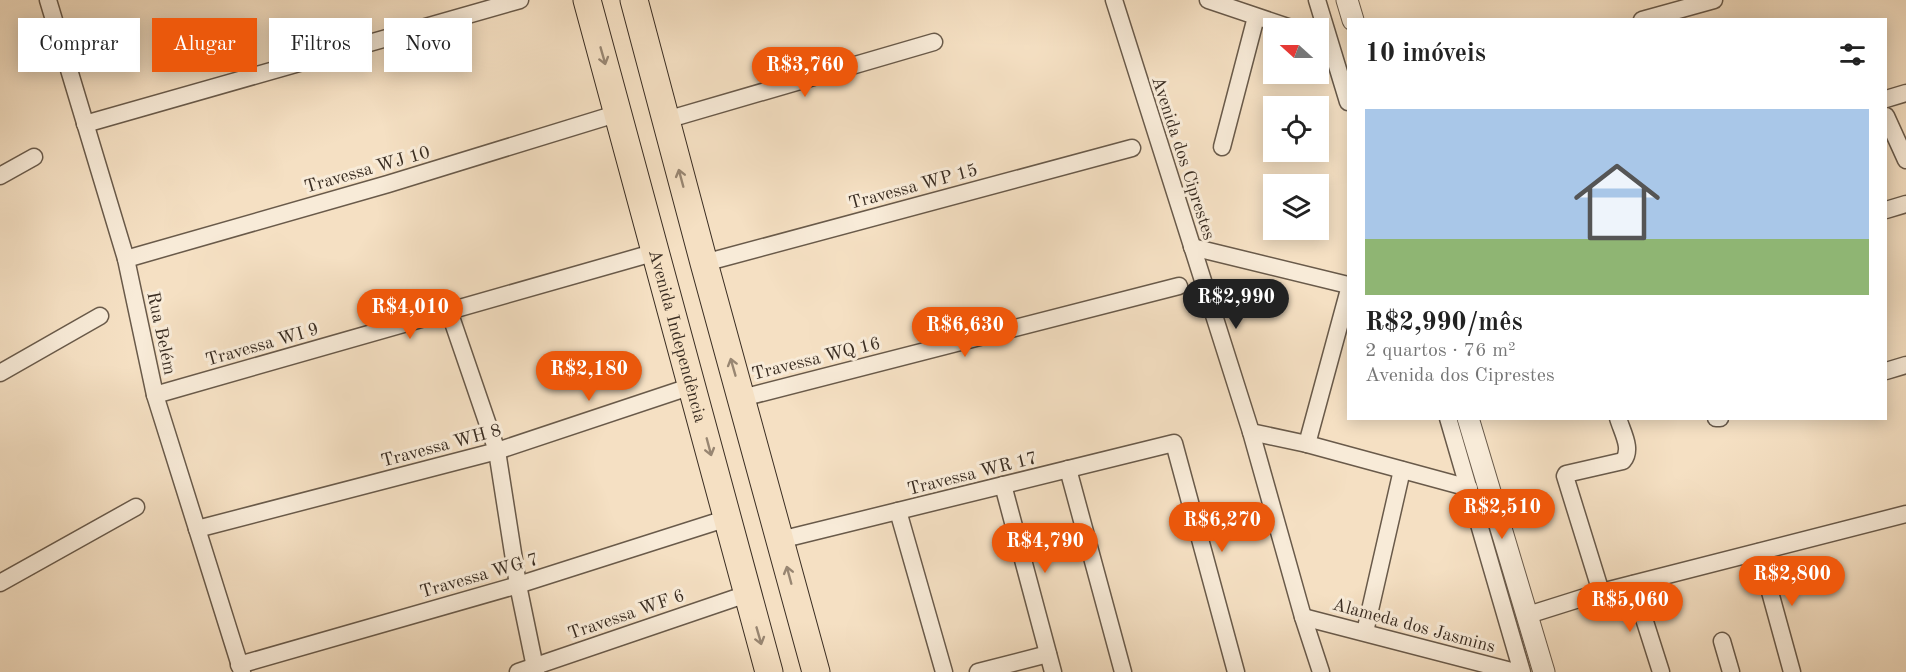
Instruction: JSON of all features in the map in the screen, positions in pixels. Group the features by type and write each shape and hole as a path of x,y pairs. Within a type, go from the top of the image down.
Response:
{"main road":[{"name":"Avenida Independência","path":"587,0 769,672"},
{"path":"634,0 816,672"}],"street":[{"name":"Rua Belém","path":"48,0 126,259 155,395 241,668"},
{"path":"85,124 520,0"},
{"name":"Avenida dos Ciprestes","path":"1114,0 1251,432 1302,617 1320,672"},
{"path":"1208,0 1263,18"},
{"path":"1317,0 1320,18"},
{"path":"1347,0 1352,18"},
{"path":"1649,18 1714,0"},
{"path":"1222,147 1256,16"},
{"path":"666,120 934,42"},
{"path":"1329,53 1347,99"},
{"path":"1887,99 1906,93"},
{"name":"Travessa WJ 10","path":"126,259 388,184 619,113"},
{"path":"1887,118 1906,160"},
{"name":"Travessa WP 15","path":"704,262 1132,148"},
{"path":"0,176 34,156"},
{"path":"1887,210 1906,204"},
{"path":"1192,247 1347,285"},
{"name":"Travessa WI 9","path":"155,395 656,252"},
{"name":"Travessa WQ 16","path":"742,398 1179,286"},
{"path":"1306,444 1347,297"},
{"path":"449,311 496,451 518,585 535,669"},
{"path":"0,373 100,316"},
{"path":"1887,371 1906,365"},
{"name":"Travessa WH 8","path":"197,529 496,451 692,386"},
{"path":"1449,420 1522,672"},
{"path":"1473,420 1544,672"},
{"path":"1601,592 1565,476 1623,461 1628,456 1628,447 1619,420"},
{"path":"1251,432 1306,444 1469,488"},
{"name":"Travessa WR 17","path":"780,540 1174,442 1236,672"},
{"path":"1068,469 1123,672"},
{"path":"1365,632 1402,470"},
{"path":"1003,485 1053,672"},
{"path":"0,583 136,507"},
{"path":"898,511 944,672"},
{"path":"1528,615 1601,592 1906,514"},
{"name":"Travessa WG 7","path":"241,668 518,585 728,518"},
{"path":"1759,552 1792,672"},
{"path":"1633,584 1660,672"},
{"name":"Travessa WF 6","path":"518,672 535,669 747,594"},
{"name":"Alameda dos Jasmins","path":"1302,617 1365,632 1463,665 1515,672"},
{"path":"1722,641 1731,672"},
{"path":"978,672 1048,654"}]}
